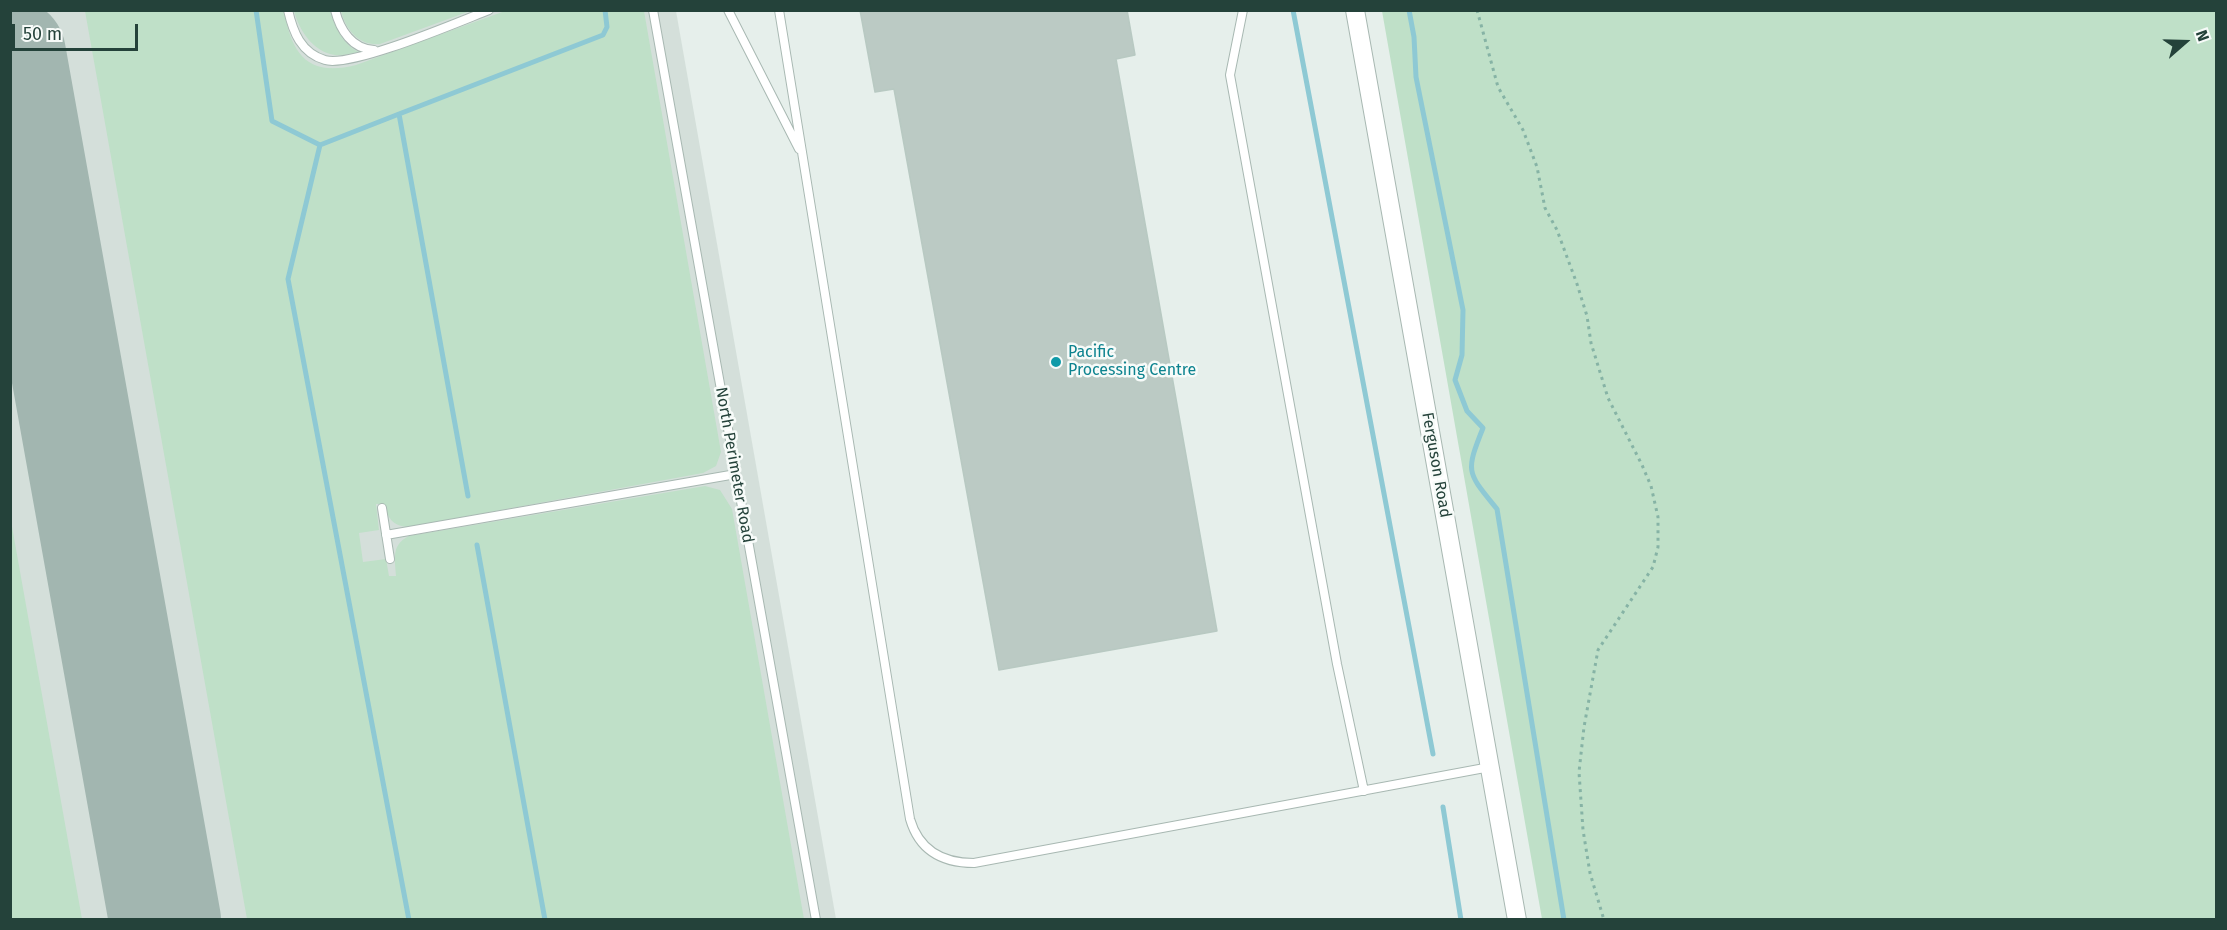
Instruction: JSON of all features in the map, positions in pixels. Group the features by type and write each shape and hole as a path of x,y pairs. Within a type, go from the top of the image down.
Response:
{"street":[{"name":"Ferguson Road","path":"1355,10 1517,920"}],"lane":[{"path":"288,10 296,37 308,51 324,60 341,61 381,50 489,10"},
{"path":"335,10 341,26 352,42 364,49 381,50"},
{"name":"North Perimeter Road","path":"653,10 816,920"},
{"path":"728,10 803,157"},
{"path":"779,10 914,833 936,855 951,862 974,863 1490,767"},
{"path":"1244,10 1230,75 1334,644 1364,790"},
{"path":"386,536 736,474"},
{"path":"382,508 390,559"}],"path":[{"path":"1477,10 1498,87 1523,130 1537,168 1545,207 1557,230 1577,284 1587,316 1591,343 1608,398 1651,486 1658,517 1658,547 1653,567 1598,650 1584,727 1579,772 1583,830 1590,873 1604,920"}],"shaded area":[{"path":"10,11 676,11 836,919 11,919"}],"green space":[{"path":"341,10 470,11 380,44 372,44 354,35 346,24"},
{"path":"85,11 284,11 292,39 297,50 305,59 325,68 339,68 356,65 505,11 644,11 721,452 716,466 703,473 408,527 398,525 392,520 385,504 376,504 379,530 359,533 363,562 386,559 389,576 396,576 395,553 399,544 409,536 705,486 720,490 732,509 804,919 247,919"},
{"path":"294,11 330,11 344,40 359,52 338,55 320,50 303,32"},
{"path":"1382,11 2216,11 2216,919 1542,919"},
{"path":"11,521 82,919 11,919"}],"building":[{"name":"Pacific Processing Centre","path":"860,10 1127,10 1135,55 1116,59 1217,631 999,670 894,89 875,92"}],"waterway":[{"path":"256,10 272,121 320,145"},
{"path":"468,496 399,114 603,35 607,27 605,10"},
{"path":"1293,10 1433,754"},
{"path":"1409,10 1414,37 1416,77 1463,310 1462,355 1455,380 1467,411 1483,428 1473,454 1472,472 1497,509 1564,920"},
{"path":"399,114 320,145 288,279 409,920"},
{"path":"477,545 545,920"},
{"path":"1443,807 1461,920"}],"runway":[{"path":"10,54 165,920"}],"place":[{"name":"Pacific Processing Centre","path":"1056,362"}]}
